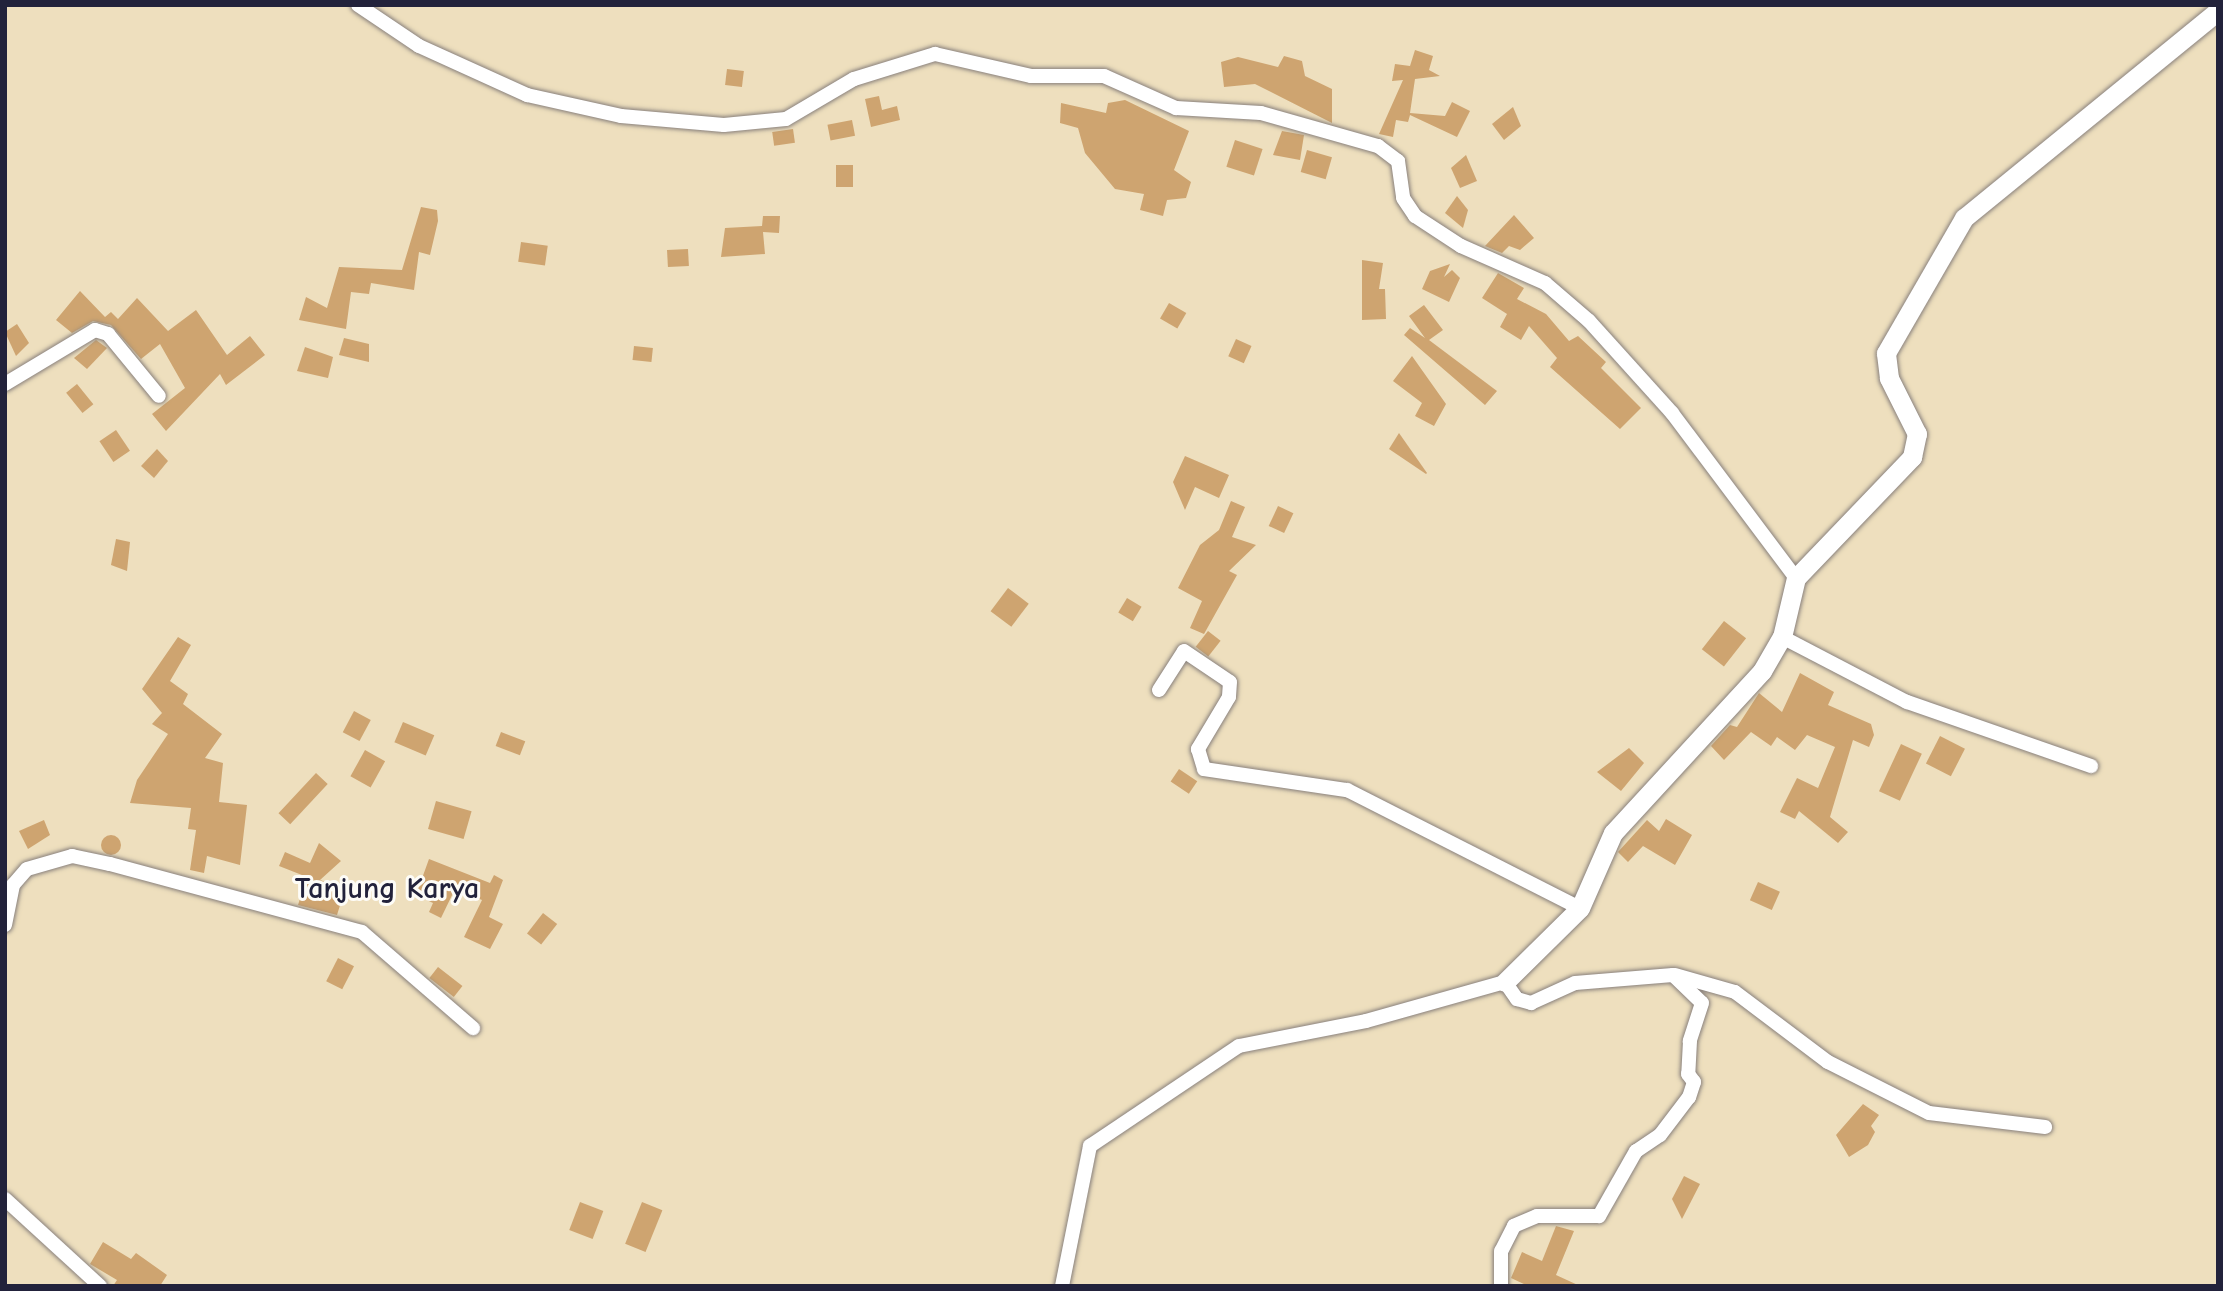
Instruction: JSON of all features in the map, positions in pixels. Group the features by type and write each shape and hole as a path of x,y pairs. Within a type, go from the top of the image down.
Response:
{"street":[{"path":"358,5 419,46 527,95 621,116 724,125 786,119 855,79 935,54 1031,76 1091,74 1176,108 1261,113 1378,146 1398,161 1403,198 1415,216 1461,246 1545,283 1589,321 1672,413 1796,578"},
{"path":"1062,1286 1082,1161 1102,1133 1239,1046 1285,1032 1345,1026 1505,982 1580,908 1613,832 1742,697 1782,637 1796,578 1917,447 1884,365 1886,353 1964,218 2218,11"},
{"path":"5,384 95,330 108,334 159,396"},
{"path":"1782,637 1907,702 2091,765"},
{"path":"1159,690 1184,651 1230,682 1230,696 1198,749 1204,769 1346,790 1580,908"},
{"path":"5,925 13,885 27,870 72,856 110,864 362,932 473,1028"},
{"path":"1505,982 1517,999 1531,1003 1576,983 1673,975 1700,977 1735,992 1828,1062 1929,1113 2045,1127"},
{"path":"1501,1286 1501,1251 1514,1226 1537,1216 1600,1216 1636,1151 1660,1135 1689,1097 1694,1082 1688,1074 1690,1041 1702,1003 1673,975"},
{"path":"5,1199 100,1286"}],"building":[{"path":"1415,50 1433,56 1429,70 1440,76 1415,79 1410,113 1445,116 1452,102 1470,111 1457,137 1410,115 1408,122 1396,120 1393,137 1379,134 1403,80 1392,81 1395,64 1410,66"},
{"path":"1284,56 1302,61 1305,76 1332,89 1332,123 1255,84 1224,87 1221,62 1238,57 1278,67"},
{"path":"727,69 744,71 742,87 725,85"},
{"path":"879,96 882,110 897,106 900,120 871,127 865,99"},
{"path":"1125,100 1189,131 1174,170 1191,182 1186,198 1167,200 1163,216 1140,210 1144,194 1115,189 1085,153 1078,128 1060,123 1061,103 1106,113 1108,103"},
{"path":"1513,107 1521,126 1504,140 1492,124"},
{"path":"852,120 855,136 831,140 827,125"},
{"path":"793,129 795,143 774,146 772,132"},
{"path":"1282,131 1304,135 1300,160 1273,155"},
{"path":"1235,140 1263,149 1254,176 1226,167"},
{"path":"1307,150 1332,157 1326,179 1301,172"},
{"path":"1466,155 1477,181 1460,188 1451,168"},
{"path":"836,165 853,165 853,187 836,187"},
{"path":"1457,196 1468,210 1463,228 1445,213"},
{"path":"421,207 437,210 438,221 430,255 419,252 414,290 371,283 369,294 351,292 346,329 299,320 306,297 327,308 339,267 402,270"},
{"path":"1514,215 1534,238 1520,250 1509,246 1502,253 1485,246"},
{"path":"763,216 780,216 779,233 763,232 765,254 721,257 725,228 762,226"},
{"path":"521,242 548,246 545,266 518,262"},
{"path":"688,249 689,266 668,267 667,250"},
{"path":"1362,260 1383,263 1379,289 1385,289 1386,319 1362,320"},
{"path":"1450,264 1444,277 1452,270 1460,278 1449,302 1422,289 1430,271"},
{"path":"1498,273 1524,288 1517,299 1546,314 1569,341 1578,336 1606,362 1601,368 1641,408 1620,429 1550,367 1557,358 1529,326 1521,340 1500,327 1507,314 1482,298"},
{"path":"80,291 105,317 111,312 118,319 137,298 168,331 196,310 227,355 250,336 265,355 226,385 220,374 166,431 152,414 185,388 160,344 141,359 111,325 93,321 72,333 56,320"},
{"path":"1169,303 1186,313 1177,329 1160,319"},
{"path":"1424,305 1443,330 1429,340 1497,391 1485,405 1404,335 1410,328 1425,338 1409,316"},
{"path":"17,324 29,343 16,356 5,332"},
{"path":"344,338 369,344 369,362 339,355"},
{"path":"1236,339 1252,346 1244,363 1228,356"},
{"path":"96,340 107,348 87,369 74,358"},
{"path":"634,346 653,348 651,362 633,360"},
{"path":"305,347 333,357 328,378 297,371"},
{"path":"1412,356 1446,404 1434,426 1415,416 1422,403 1393,381"},
{"path":"77,384 93,404 82,413 66,393"},
{"path":"116,430 130,451 113,462 99,441"},
{"path":"1399,433 1427,473 1426,474 1389,449"},
{"path":"157,449 168,461 154,478 141,466"},
{"path":"1185,456 1229,475 1219,498 1195,487 1185,510 1173,482"},
{"path":"1231,501 1245,507 1232,537 1256,545 1229,571 1237,575 1204,634 1190,628 1202,601 1178,588 1200,545 1219,530"},
{"path":"1278,506 1293,513 1284,533 1269,526"},
{"path":"116,539 130,542 127,571 111,565"},
{"path":"1008,588 1029,604 1011,627 991,611"},
{"path":"1127,598 1142,607 1133,621 1118,613"},
{"path":"1724,621 1746,638 1724,667 1702,649"},
{"path":"1208,631 1221,641 1208,657 1196,647"},
{"path":"178,637 191,645 170,681 188,694 183,704 222,734 205,758 223,763 219,802 247,805 240,865 207,856 204,873 190,870 196,830 188,829 191,808 130,803 137,780 168,734 152,724 162,713 142,689"},
{"path":"1800,673 1834,692 1828,705 1871,724 1874,735 1869,747 1853,740 1830,817 1848,832 1838,843 1799,811 1795,819 1780,812 1797,778 1818,788 1835,747 1807,735 1795,750 1777,737 1771,746 1751,732 1724,760 1711,746 1730,725 1737,727 1759,693 1782,712"},
{"path":"354,711 371,720 360,741 343,732"},
{"path":"403,722 434,735 426,756 394,742"},
{"path":"501,732 525,741 520,755 496,746"},
{"path":"1940,736 1965,749 1951,776 1926,764"},
{"path":"1901,744 1922,754 1900,801 1879,791"},
{"path":"1629,748 1644,763 1621,791 1597,772"},
{"path":"365,750 385,761 371,787 350,776"},
{"path":"1179,769 1197,781 1189,794 1171,781"},
{"path":"316,773 328,784 290,824 278,813"},
{"path":"436,801 472,811 464,839 428,829"},
{"path":"1666,819 1692,835 1675,865 1643,846 1628,862 1618,852 1647,820 1659,831"},
{"path":"44,820 50,835 28,849 19,831"},
{"path":"111,835 118,838 121,845 118,852 111,855 104,852 101,845 104,838"},
{"path":"319,843 341,861 320,880 345,889 337,915 298,905 307,877 279,866 285,852 310,863"},
{"path":"429,859 490,883 494,875 503,880 489,917 503,924 490,949 464,937 482,900 455,889 441,918 429,912 433,903 416,895"},
{"path":"1758,882 1780,892 1772,910 1750,900"},
{"path":"543,913 557,924 541,945 527,933"},
{"path":"338,958 354,966 342,989 326,981"},
{"path":"438,967 462,986 454,997 429,978"},
{"path":"1863,1104 1879,1115 1871,1126 1875,1132 1868,1145 1849,1157 1836,1135"},
{"path":"1684,1176 1700,1184 1682,1219 1672,1199"},
{"path":"580,1202 603,1211 593,1239 569,1230"},
{"path":"642,1202 662,1210 646,1252 625,1244"},
{"path":"1556,1226 1574,1231 1556,1275 1580,1286 1528,1286 1511,1278 1522,1252 1542,1261"},
{"path":"103,1242 131,1259 136,1253 167,1275 160,1286 113,1286 117,1280 90,1264"}],"district":[{"name":"Tanjung Karya","path":"387,889"}]}
